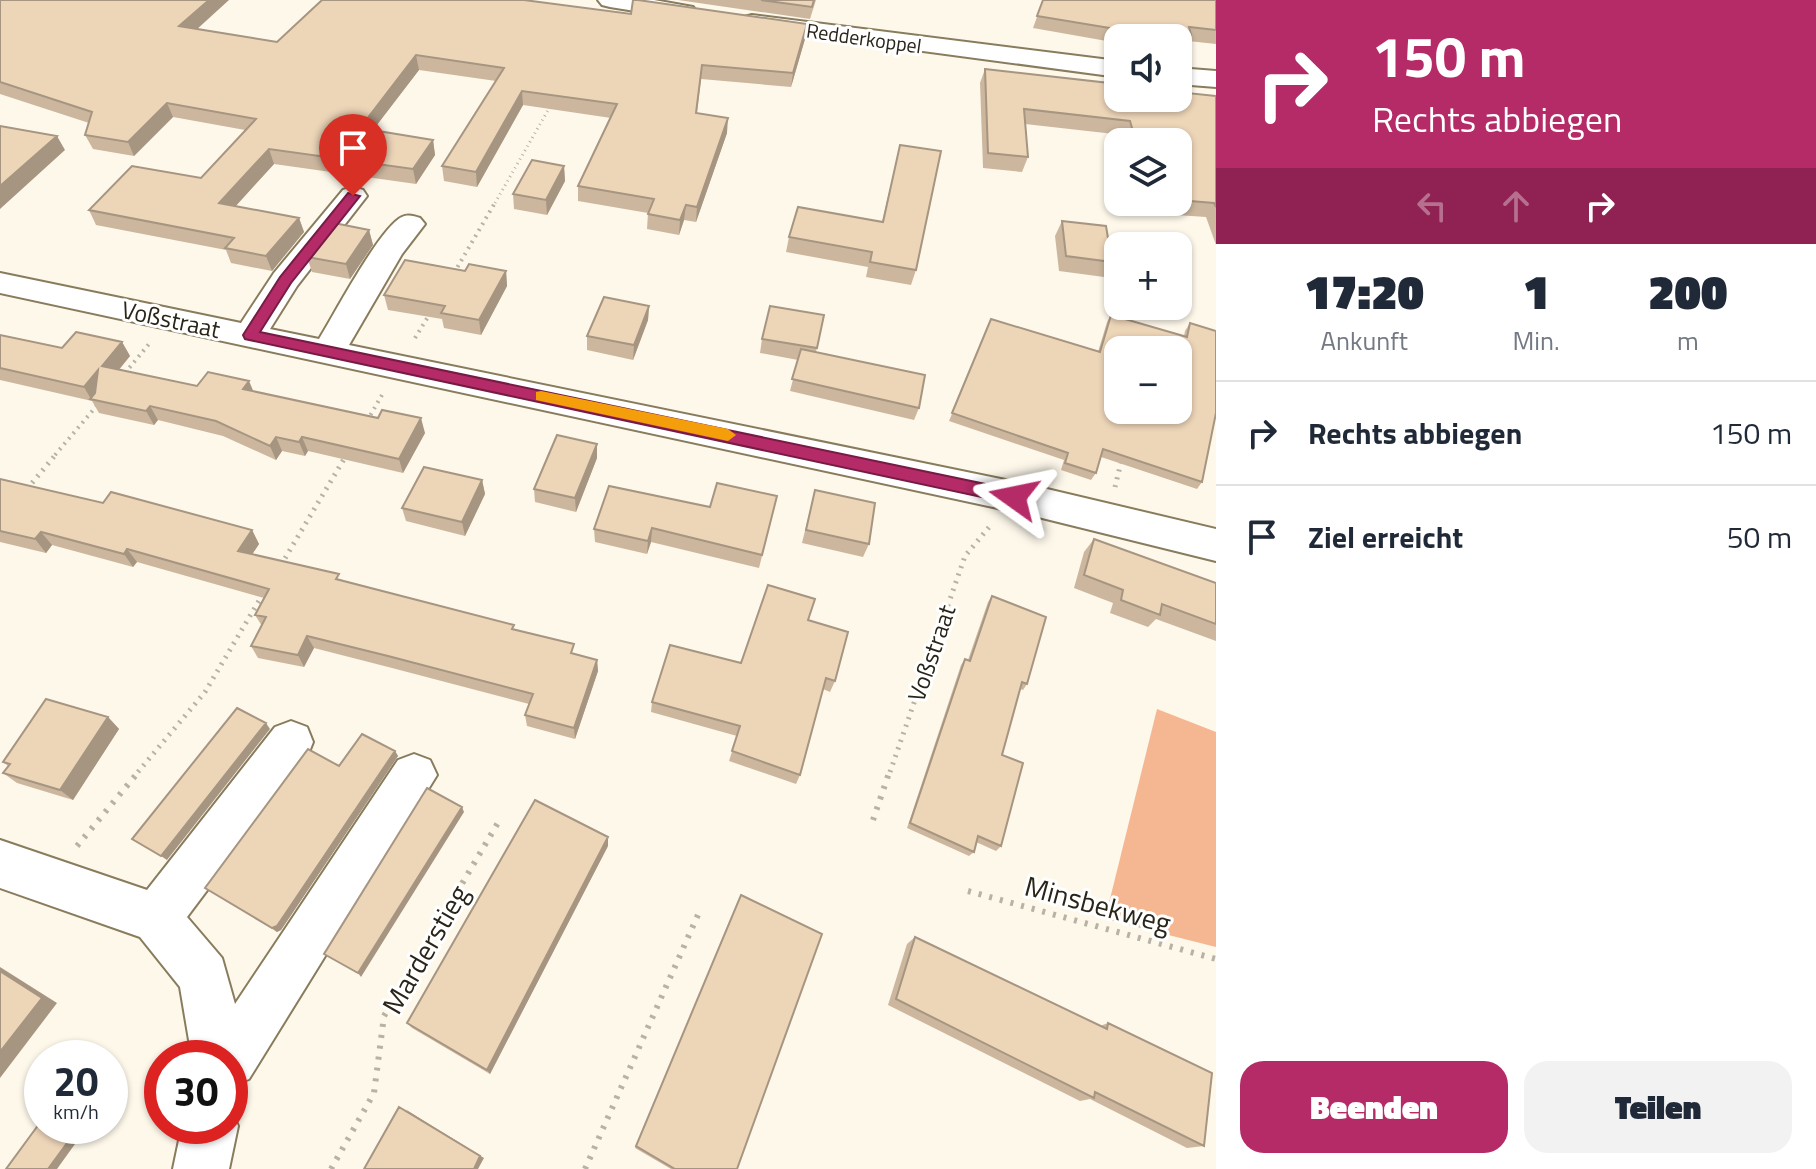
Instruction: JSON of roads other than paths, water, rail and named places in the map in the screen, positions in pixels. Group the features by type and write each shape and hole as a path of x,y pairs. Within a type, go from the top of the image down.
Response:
{"street":[{"name":"Redderkoppel","path":"610,0 1104,67"},
{"path":"1192,77 1216,79"},
{"path":"250,335 285,280 353,196"},
{"path":"328,352 389,250 410,224"},
{"name":"Voßstraat","path":"0,283 998,494 1216,545"},
{"path":"156,918 291,742"},
{"path":"243,1040 414,775"},
{"path":"0,864 156,918 204,976 216,1040"},
{"path":"201,1169 206,1144"}]}
